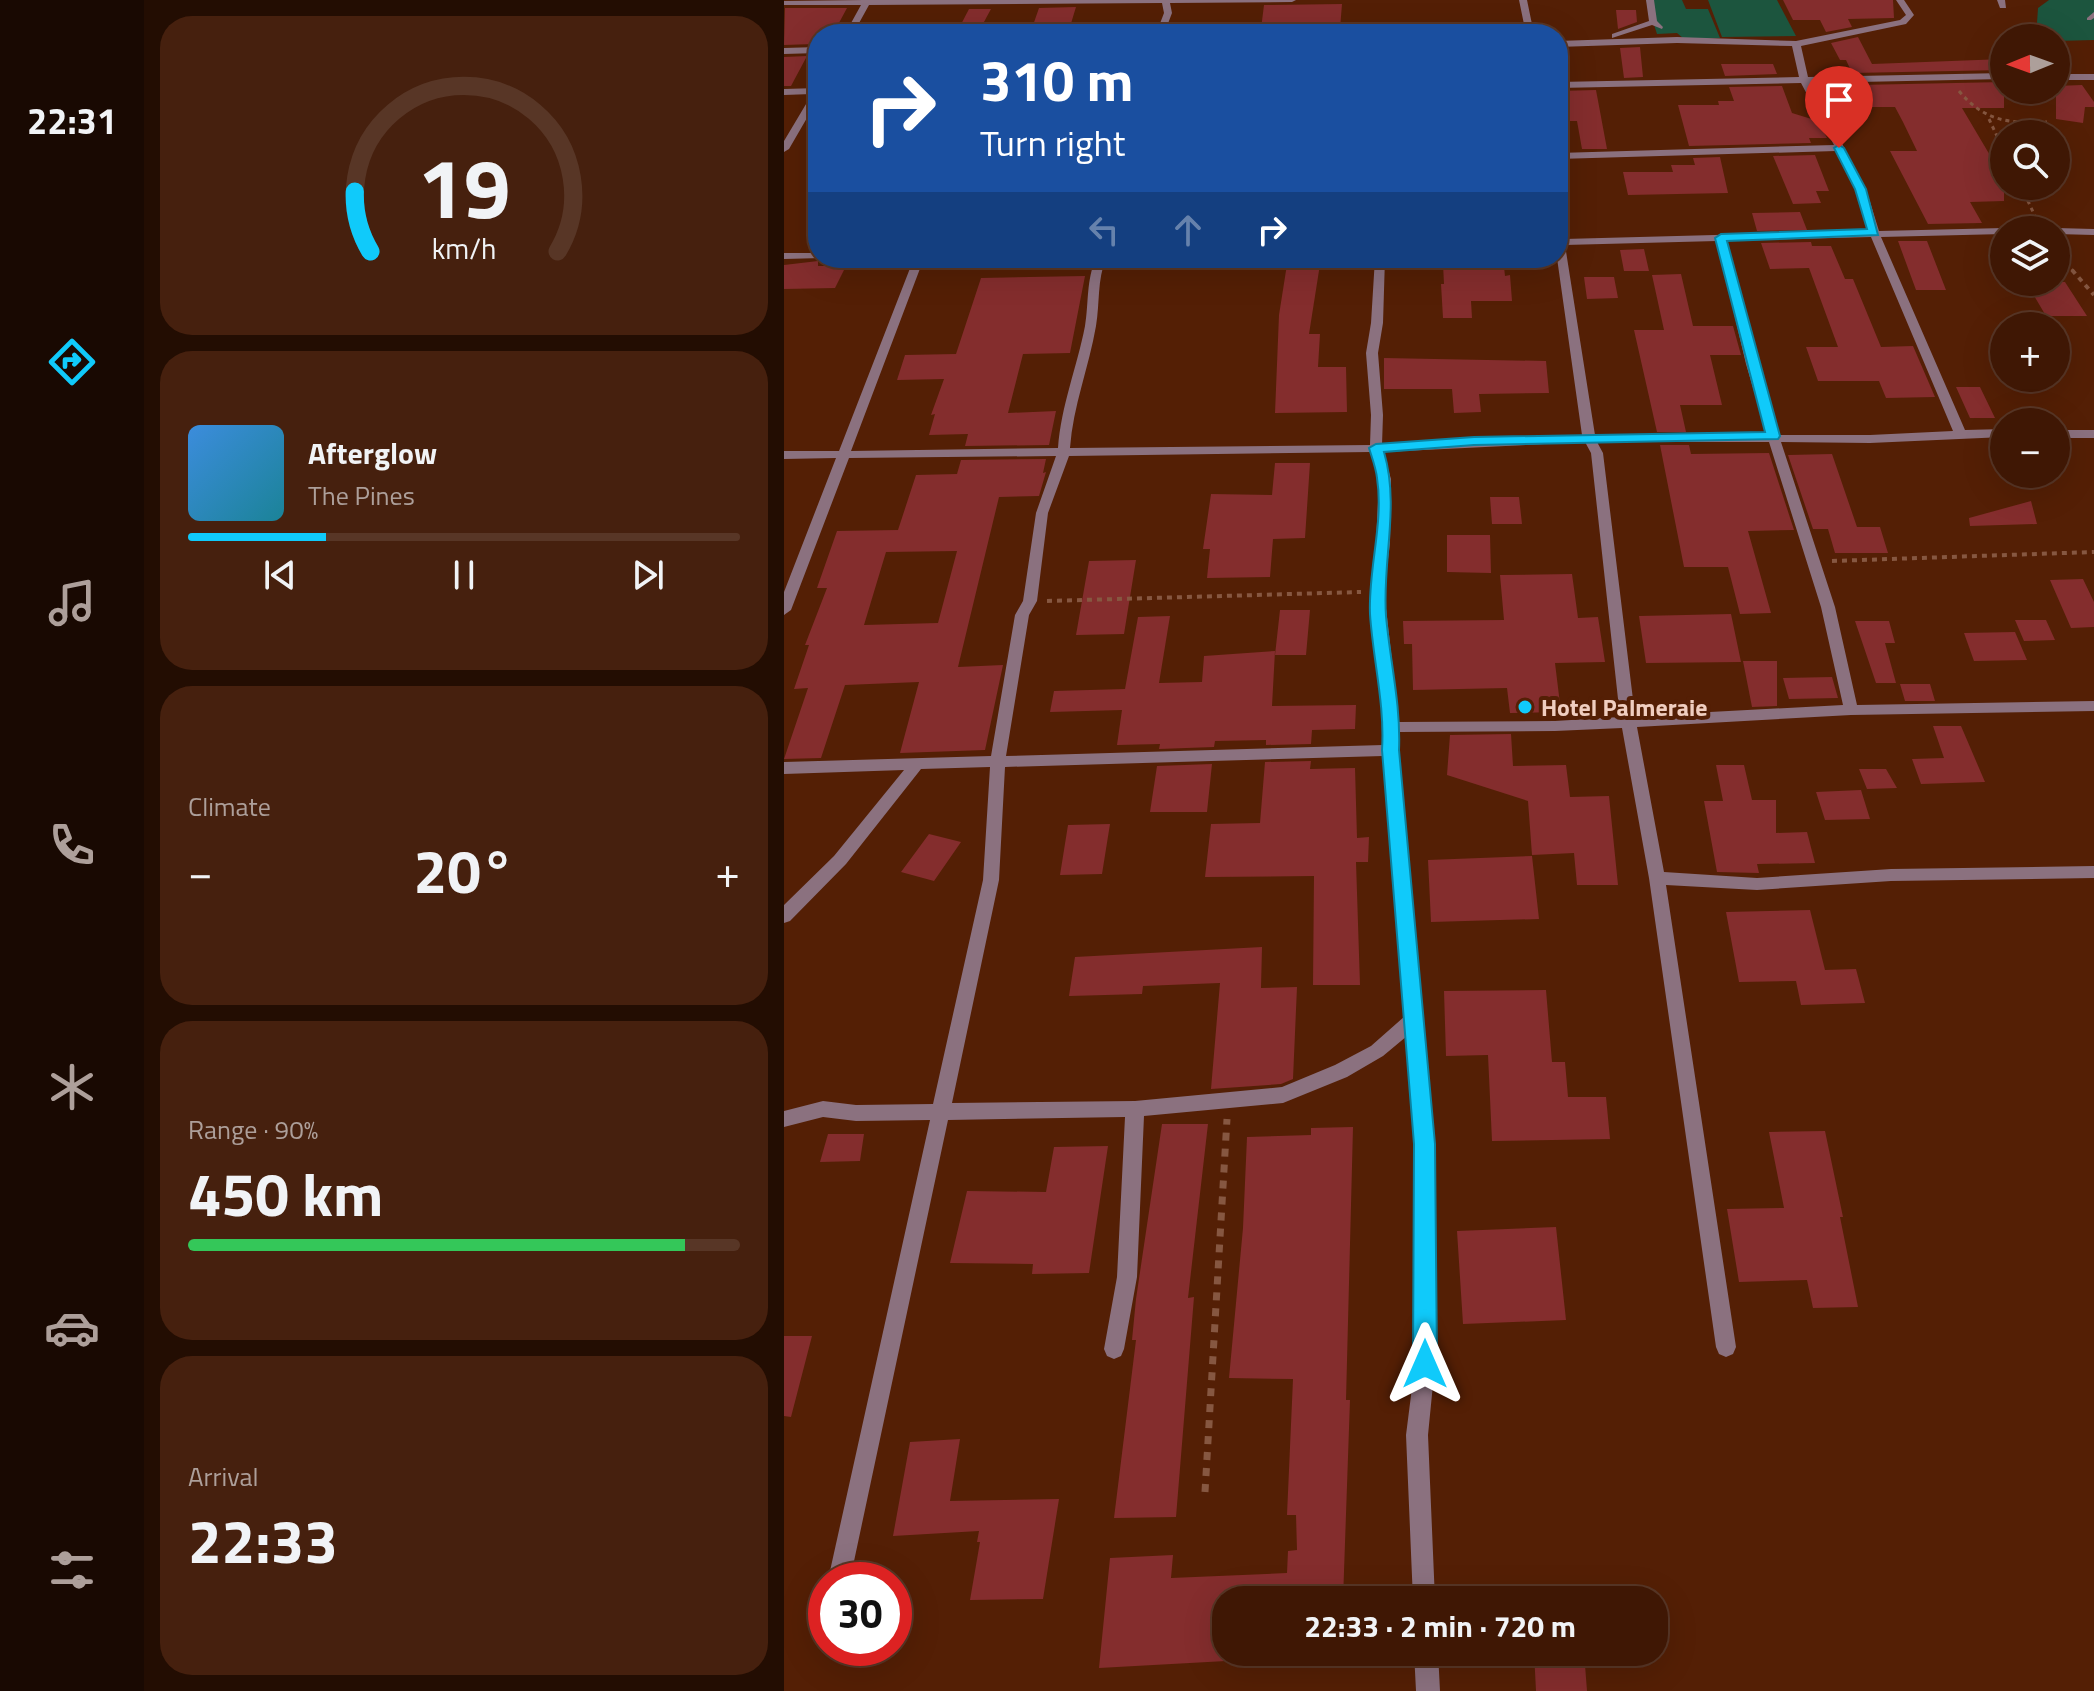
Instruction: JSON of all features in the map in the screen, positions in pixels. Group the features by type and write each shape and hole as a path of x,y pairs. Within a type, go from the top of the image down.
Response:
{"street":[{"path":"1164,24 1168,13 1165,0"},
{"path":"784,3 1292,0"},
{"path":"1523,0 1528,24"},
{"path":"1650,0 1653,22 1677,40"},
{"path":"1568,43 1677,40 1796,44 1903,22 1910,15 1900,0"},
{"path":"855,24 868,1"},
{"path":"1590,42 1653,22"},
{"path":"1796,44 1804,79 1861,189 1874,232 1960,433"},
{"path":"784,51 808,50"},
{"path":"1568,85 1990,77"},
{"path":"2070,77 2094,77"},
{"path":"784,92 808,91"},
{"path":"784,149 808,108"},
{"path":"1568,156 1839,148"},
{"path":"2089,232 2094,217"},
{"path":"1568,242 1990,231"},
{"path":"1721,238 1773,436 1817,561 1851,710"},
{"path":"784,256 808,256"},
{"path":"784,610 915,268"},
{"path":"843,1562 991,880 998,761 1022,615 1030,601 1042,513 1064,452 1066,425 1091,324 1097,268"},
{"path":"1380,268 1372,353 1377,401 1376,448 1385,479 1383,543 1377,591 1392,727 1390,750 1425,1144 1425,1364 1417,1435 1423,1586"},
{"path":"1562,268 1589,438 1597,453 1628,720 1657,878 1726,1347"},
{"path":"784,455 1376,448 1589,438 1773,436 1872,439 1990,433"},
{"path":"2070,434 2094,434"},
{"path":"1392,727 1555,726 1851,710 2094,706"},
{"path":"784,768 1390,750"},
{"path":"784,916 840,860 917,764"},
{"path":"1657,878 1757,884 1891,875 2094,872"},
{"path":"784,1119 823,1109 856,1113 1135,1109 1283,1095 1341,1071 1377,1051 1414,1019"},
{"path":"1114,1349 1127,1277 1135,1109"},
{"path":"1427,1666 1428,1691"}],"path":[{"path":"1949,78 1972,109 1994,120"},
{"path":"2070,267 2094,295"},
{"path":"1817,561 2094,552"},
{"path":"1030,601 1377,591"},
{"path":"1205,1492 1228,1102"}],"green space":[{"path":"1646,0 1682,0 1686,9 1708,9 1720,38 1684,39 1677,33 1657,34"},
{"path":"1708,0 1777,0 1796,36 1722,37"},
{"path":"2049,0 2094,0 2094,40 2070,41 2070,24 2037,24 2038,8"}],"building":[{"path":"1783,0 1893,0 1894,18 1848,19 1852,27 1826,32 1820,20 1793,20"},
{"path":"1342,4 1340,24 1262,24 1264,5"},
{"path":"1076,7 1071,24 1033,24 1039,8"},
{"path":"785,8 847,8 838,24 808,24 808,44 784,45"},
{"path":"969,9 991,9 983,24 961,24"},
{"path":"1616,10 1636,10 1637,22 1618,29"},
{"path":"1858,37 1872,64 1990,60 1990,70 1852,73 1846,60 1840,60 1831,43"},
{"path":"1640,47 1643,77 1624,78 1620,48"},
{"path":"807,56 791,86 784,86 784,57"},
{"path":"1721,64 1773,64 1777,74 1725,76"},
{"path":"1990,82 1990,104 2004,104 2004,108 1962,108 1990,155 1990,200 2004,201 1970,202 1982,223 1928,224 1890,151 1917,151 1903,122 1895,107 1869,107 1858,85"},
{"path":"2070,85 2082,85 2094,102 2094,107 2085,107 2083,123 2056,119 2056,104 2070,104"},
{"path":"1782,86 1792,113 1818,121 1827,138 1809,138 1811,143 1689,146 1678,105 1719,105 1718,101 1734,101 1729,87"},
{"path":"1596,90 1607,149 1582,149 1577,121 1568,121 1568,91"},
{"path":"1815,155 1829,191 1816,191 1821,203 1793,204 1773,156"},
{"path":"1720,157 1728,193 1628,195 1623,172 1673,172 1671,165 1695,165 1693,158"},
{"path":"1800,212 1807,230 1757,231 1752,213"},
{"path":"1898,241 1927,241 1946,290 1916,290"},
{"path":"1811,242 1812,246 1831,246 1845,279 1853,279 1881,347 1913,346 1935,397 1886,398 1879,381 1818,381 1806,347 1838,347 1809,268 1770,269 1761,243"},
{"path":"1644,249 1649,271 1624,271 1620,250"},
{"path":"808,262 808,268 845,268 835,288 784,289 784,265"},
{"path":"1286,268 1319,268 1309,334 1320,334 1318,367 1346,367 1347,412 1275,413 1279,315"},
{"path":"1443,268 1504,268 1505,276 1510,275 1512,301 1471,301 1472,318 1443,318 1441,284 1444,284"},
{"path":"1681,274 1693,326 1733,326 1741,355 1710,355 1722,405 1680,405 1686,432 1657,432 1634,330 1664,330 1652,275"},
{"path":"1085,276 1070,353 1023,354 1008,413 1056,411 1049,445 965,446 968,434 929,435 935,414 931,415 944,379 897,380 905,355 956,354 981,278"},
{"path":"1584,277 1614,277 1618,298 1587,299"},
{"path":"2070,290 2087,316 2070,316 2070,312 2044,312 2034,296 2070,296"},
{"path":"1384,358 1546,361 1549,393 1479,394 1481,412 1454,413 1452,389 1384,389"},
{"path":"1956,387 1980,387 1990,408 1990,418 1970,418"},
{"path":"1660,445 1689,445 1691,454 1769,453 1794,530 1748,531 1771,613 1740,614 1728,567 1684,567"},
{"path":"1832,454 1857,527 1880,527 1888,553 1835,553 1828,529 1813,529 1788,455"},
{"path":"1046,459 1043,473 1046,472 1039,496 999,497 958,667 1003,665 985,750 900,753 919,682 845,685 821,758 784,759 808,688 794,689 809,645 805,645 827,588 817,588 837,531 898,530 916,475 957,474 961,460","holes":["957,551 938,623 864,625 886,552"]},
{"path":"1275,463 1310,463 1305,538 1273,539 1270,577 1207,578 1210,549 1203,549 1211,494 1272,495"},
{"path":"1490,497 1519,497 1522,524 1492,524"},
{"path":"2031,501 2037,524 1970,526 1969,518"},
{"path":"1447,535 1490,535 1491,573 1447,572"},
{"path":"1136,560 1124,634 1076,635 1089,561"},
{"path":"1572,574 1578,618 1598,617 1605,662 1555,663 1561,712 1510,713 1507,688 1413,690 1412,644 1404,644 1403,621 1504,620 1500,575"},
{"path":"2083,579 2094,602 2094,627 2071,628 2050,580"},
{"path":"1280,610 1310,610 1306,655 1275,655"},
{"path":"1731,614 1741,662 1646,663 1639,616"},
{"path":"1170,616 1159,683 1202,682 1204,656 1275,651 1272,706 1356,705 1355,729 1312,730 1311,744 1266,745 1266,740 1215,741 1214,747 1159,749 1160,744 1117,745 1122,710 1050,712 1054,691 1125,689 1138,617"},
{"path":"2015,620 2046,620 2055,640 2024,641"},
{"path":"1855,621 1889,621 1895,643 1885,643 1896,683 1876,683"},
{"path":"2015,632 2027,660 1974,661 1964,633"},
{"path":"1743,661 1777,661 1777,706 1752,707"},
{"path":"1832,677 1838,698 1789,699 1783,678"},
{"path":"1900,684 1930,684 1935,701 1905,701"},
{"path":"1933,726 1961,726 1985,782 1921,784 1912,759 1944,758"},
{"path":"1511,734 1513,766 1566,765 1570,797 1609,796 1618,885 1577,885 1574,853 1532,855 1528,801 1447,775 1450,735"},
{"path":"1311,761 1310,769 1355,768 1357,838 1369,837 1368,862 1356,862 1360,985 1313,985 1314,876 1205,877 1211,824 1260,823 1265,762"},
{"path":"1212,764 1207,812 1150,812 1157,766"},
{"path":"1716,765 1744,765 1752,800 1776,800 1776,833 1807,832 1815,863 1757,864 1759,873 1717,872 1704,801 1723,801"},
{"path":"1859,769 1886,769 1897,788 1867,789"},
{"path":"1861,790 1870,819 1825,820 1816,792"},
{"path":"1110,824 1102,874 1060,875 1068,825"},
{"path":"929,834 961,842 934,881 901,872"},
{"path":"1532,856 1539,919 1431,922 1428,860"},
{"path":"1810,910 1825,970 1856,969 1865,1003 1801,1005 1796,981 1739,982 1726,912"},
{"path":"1262,947 1261,988 1297,987 1293,1079 1281,1084 1211,1089 1220,983 1143,986 1142,994 1069,996 1075,957"},
{"path":"1546,990 1552,1062 1565,1062 1568,1097 1606,1097 1610,1139 1492,1141 1488,1055 1446,1056 1444,991"},
{"path":"1162,1124 1208,1124 1188,1298 1194,1297 1176,1517 1114,1518 1136,1340 1132,1340 1136,1299"},
{"path":"1353,1127 1346,1400 1350,1400 1343,1586 1212,1586 1212,1662 1099,1668 1110,1558 1173,1555 1171,1578 1287,1573 1288,1551 1297,1550 1296,1515 1287,1515 1293,1379 1229,1378 1243,1228 1247,1137 1311,1135 1311,1128"},
{"path":"1825,1131 1858,1307 1813,1308 1807,1280 1739,1282 1727,1209 1784,1208 1769,1132"},
{"path":"828,1134 864,1134 860,1161 820,1162"},
{"path":"1108,1146 1089,1273 1032,1274 1033,1264 950,1263 967,1191 1046,1192 1054,1147"},
{"path":"1556,1227 1566,1320 1463,1324 1457,1231"},
{"path":"784,1336 812,1336 791,1417 784,1416"},
{"path":"960,1439 950,1501 1059,1499 1043,1599 970,1600 980,1542 977,1542 979,1531 893,1536 910,1442"},
{"path":"1535,1666 1585,1666 1587,1691 1536,1691"}],"place":[{"name":"Hotel Palmeraie","path":"1525,707"}],"route":[{"path":"1425,1364 1425,1144 1390,750 1392,727 1378,615 1377,575 1383,543 1385,479 1376,448 1474,441 1773,436 1721,238 1874,232 1861,189 1839,148"}]}
